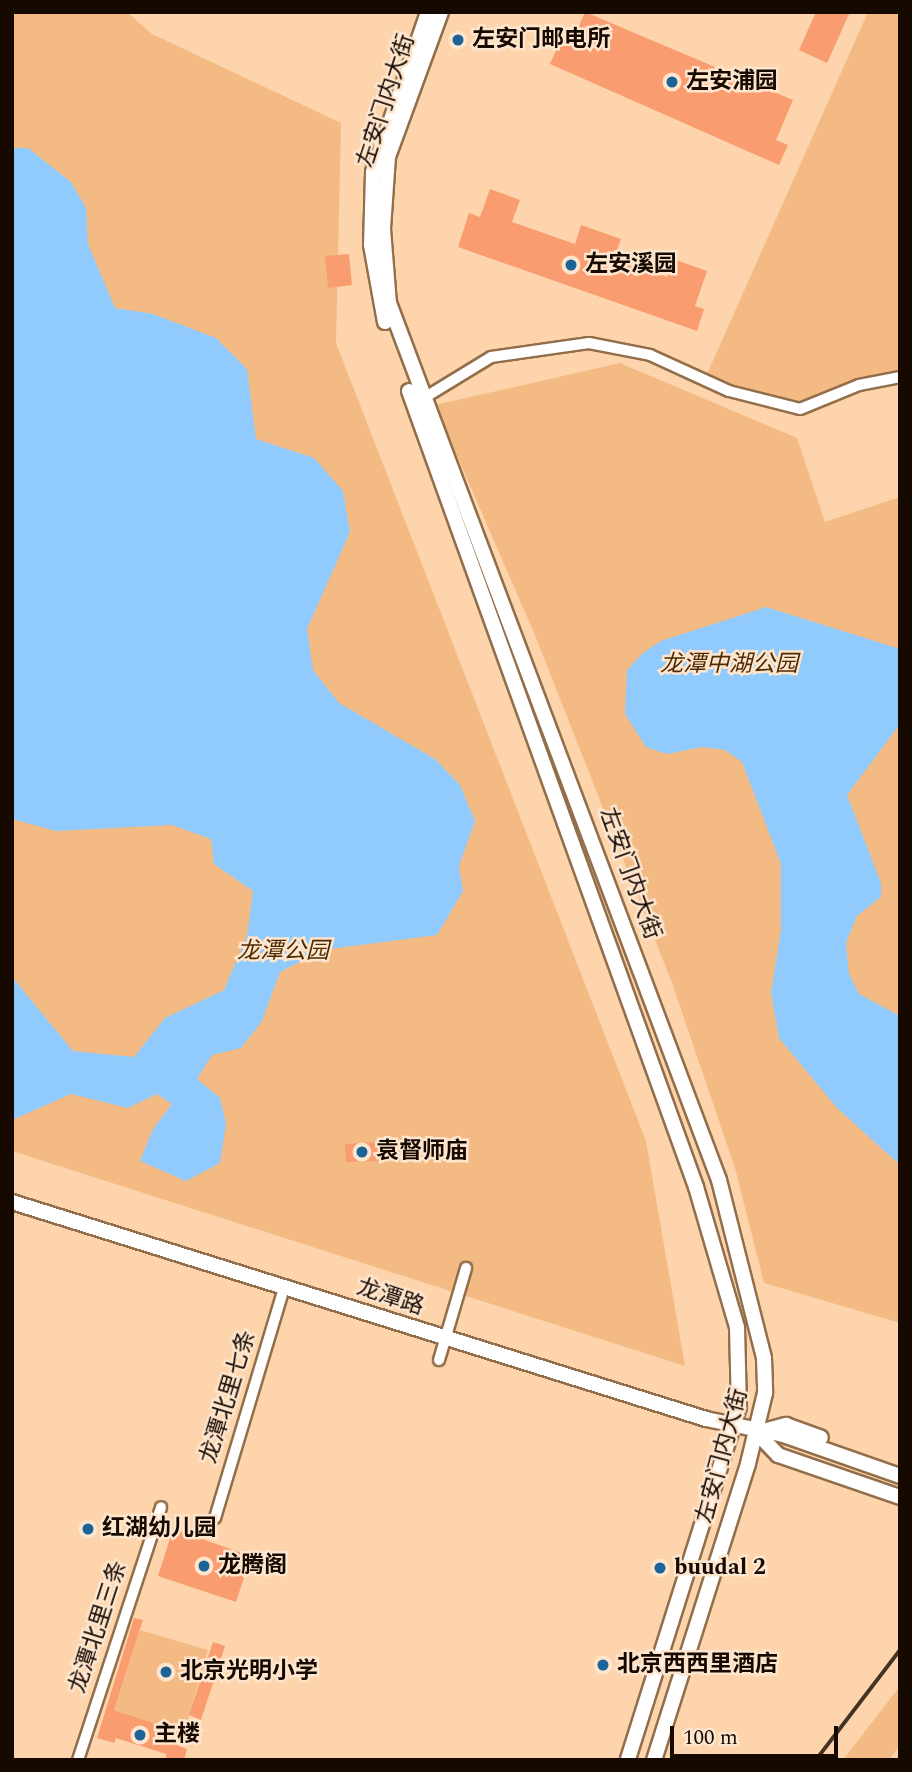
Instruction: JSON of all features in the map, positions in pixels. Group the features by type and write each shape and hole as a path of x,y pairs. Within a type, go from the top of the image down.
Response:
{"street":[{"name":"左安门内大街","path":"428,12 382,140 371,206 376,296 417,401 721,1264 742,1356 733,1426 628,1760"},
{"name":"左安门内大街","path":"441,12 394,137 383,187 389,303 417,401 487,557 719,1180 760,1329 765,1393 756,1432 654,1760"},
{"path":"417,401 491,358 589,343 650,355 729,391 800,409 859,385 900,377"},
{"name":"龙潭路","path":"12,1202 445,1339 733,1426 783,1435 900,1476"},
{"path":"439,1360 466,1268"},
{"name":"龙潭北里七条","path":"215,1518 284,1288"},
{"name":"龙潭路","path":"756,1432 786,1425 900,1466"},
{"name":"龙潭路","path":"756,1432 779,1448 900,1487"},
{"name":"龙潭路","path":"756,1432 778,1455 900,1497"},
{"name":"龙潭北里三条","path":"78,1760 161,1507"}],"green space":[{"name":"龙潭公园","path":"12,12 127,12 152,34 341,123 336,343 646,1141 685,1366 12,1151"},
{"path":"868,12 900,12 900,372 839,387 801,404 770,399 707,374"},
{"name":"龙潭中湖公园","path":"620,363 797,438 825,522 900,497 900,1323 764,1283 735,1168 672,983 534,633 435,405"},
{"path":"140,1630 208,1650 184,1733 114,1710"},
{"path":"900,1686 900,1745 889,1760 843,1760"}],"water":[{"path":"12,148 28,148 71,182 86,208 88,244 115,308 153,314 216,338 247,369 256,439 314,458 343,491 350,532 307,629 313,670 339,703 435,759 460,785 475,821 459,866 463,891 437,935 322,950 280,972 262,1021 241,1048 212,1055 197,1079 220,1098 226,1124 220,1163 186,1181 140,1161 153,1129 172,1104 157,1094 128,1108 71,1094 12,1120 12,977 73,1051 134,1057 165,1018 224,990 247,936 253,891 214,864 211,839 172,825 56,831 12,819"},
{"path":"766,607 900,649 900,724 847,795 881,883 881,897 857,916 846,943 849,974 859,994 900,1016 900,1165 837,1108 779,1038 771,993 781,930 781,864 742,762 725,750 702,747 667,754 646,747 625,714 627,670 643,653 661,641"}],"building":[{"name":"左安浦园","path":"585,12 793,100 776,140 788,145 779,165 550,64 561,39 571,44"},
{"name":"左安浦园","path":"816,12 850,12 827,63 799,50"},
{"name":"左安溪园","path":"490,189 520,200 512,222 575,244 581,225 621,239 614,258 667,277 673,259 707,271 695,306 704,309 697,331 458,247 469,213 480,217"},
{"path":"349,254 352,285 328,288 325,256"},
{"name":"袁督师庙","path":"378,1142 379,1161 346,1162 345,1144"},
{"name":"龙腾阁","path":"173,1529 251,1556 236,1602 158,1576"},
{"name":"主楼","path":"134,1618 143,1620 114,1710 184,1733 179,1746 187,1749 184,1760 166,1760 166,1754 116,1738 114,1743 97,1738"},
{"path":"213,1642 225,1646 201,1720 189,1715"}],"railway":[{"path":"816,1760 900,1650"}],"place":[{"name":"左安门邮电所","path":"458,40"},
{"name":"左安浦园","path":"672,82"},
{"name":"左安溪园","path":"571,265"},
{"name":"袁督师庙","path":"362,1152"},
{"name":"红湖幼儿园","path":"88,1529"},
{"name":"龙腾阁","path":"204,1566"},
{"name":"buudal 2","path":"660,1568"},
{"name":"北京西西里酒店","path":"603,1665"},
{"name":"北京光明小学","path":"166,1672"},
{"name":"主楼","path":"140,1735"}]}
